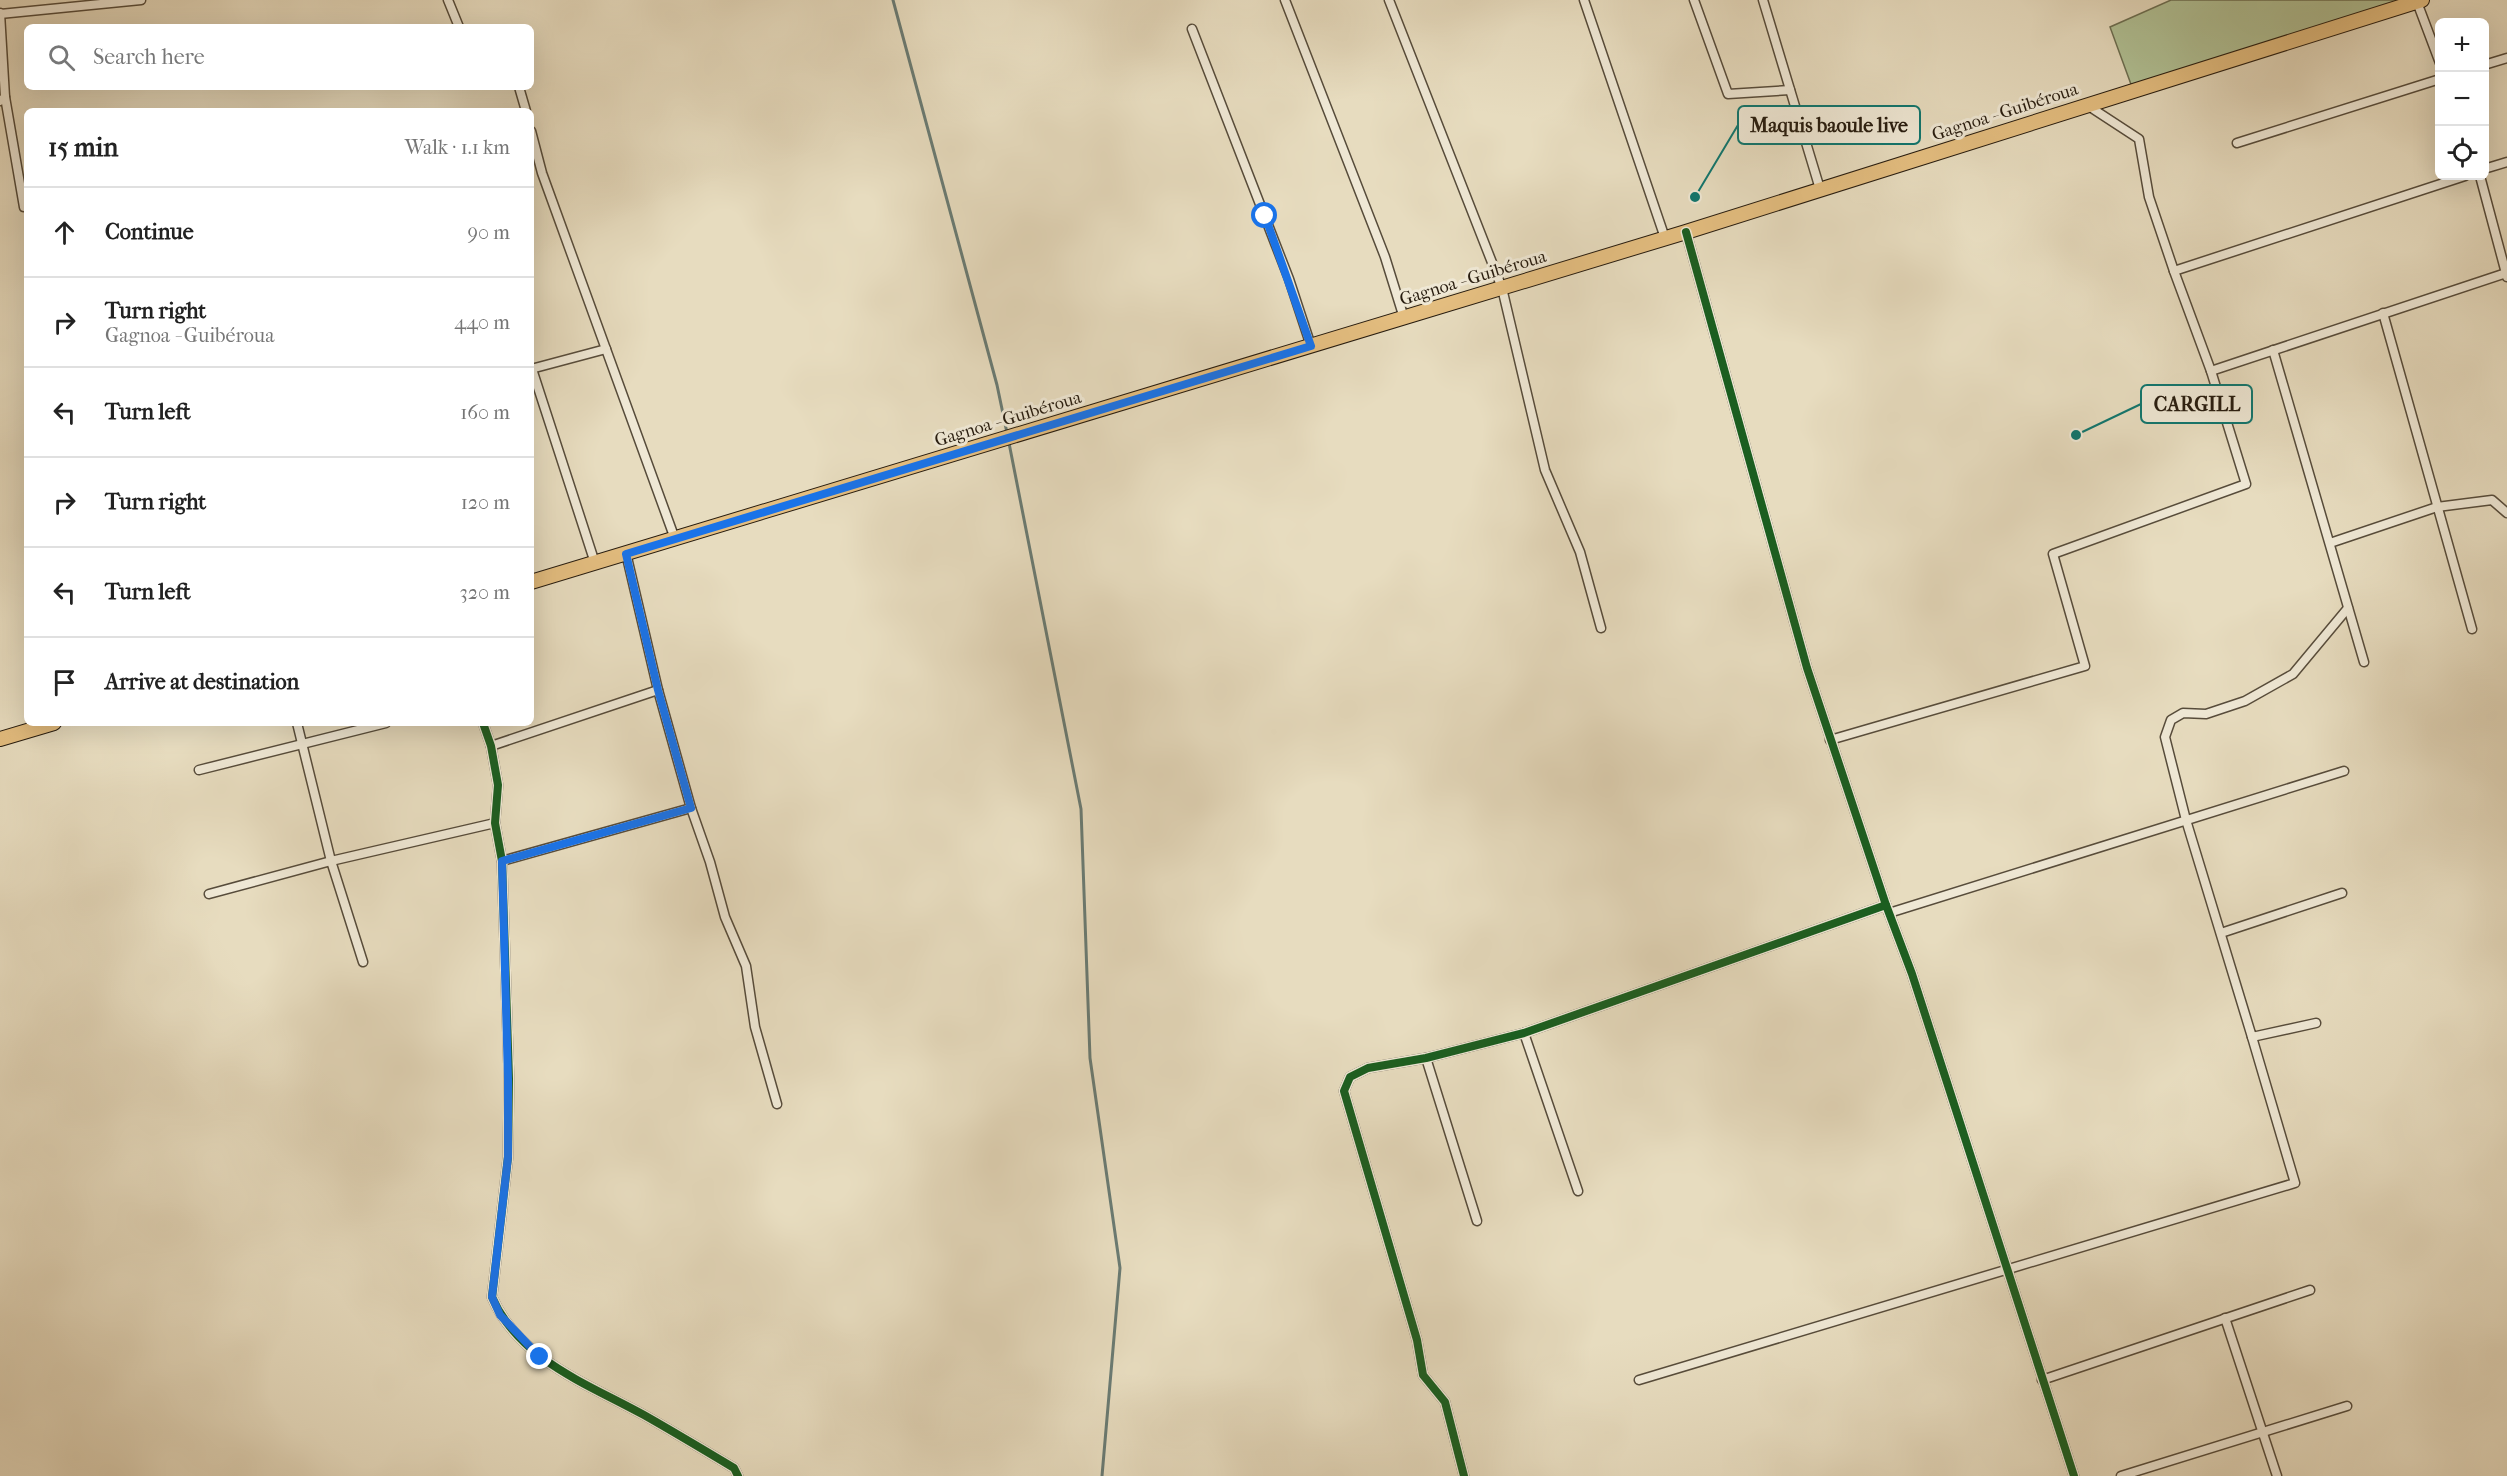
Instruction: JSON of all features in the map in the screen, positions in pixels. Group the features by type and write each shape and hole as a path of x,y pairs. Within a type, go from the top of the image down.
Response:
{"main road":[{"name":"Gagnoa - Guibéroua","path":"534,581 1686,232 2420,1"},
{"path":"0,739 44,726"}],"street":[{"path":"24,207 3,99 0,14 141,0"},
{"path":"448,0 458,24"},
{"path":"1286,0 1385,257 1404,318"},
{"path":"1389,0 1502,288 1545,470 1581,552 1601,628"},
{"path":"1584,0 1665,238"},
{"path":"1694,0 1728,94 1790,90"},
{"path":"1762,0 1820,189"},
{"path":"2420,1 2435,50"},
{"path":"1192,29 1289,279 1311,346"},
{"path":"2489,63 2507,58"},
{"path":"2237,143 2435,80"},
{"path":"520,90 525,108"},
{"path":"1830,741 2085,666 2053,554 2247,484 2211,370 2149,196 2139,139 2087,105"},
{"path":"534,142 542,173 675,539"},
{"path":"2489,167 2507,162"},
{"path":"534,174 542,173"},
{"path":"2174,271 2453,180"},
{"path":"2211,370 2506,275 2481,180"},
{"path":"1686,232 1807,668 1830,741 1912,974 2074,1476"},
{"path":"2383,313 2472,629"},
{"path":"534,368 606,349"},
{"path":"2273,350 2364,662"},
{"path":"534,378 595,562"},
{"path":"2330,543 2437,507 2492,500 2507,513"},
{"path":"626,554 658,690 691,808 710,862 725,917 746,966 755,1027 777,1104"},
{"path":"1639,1380 2295,1182 2186,820 2165,737 2171,720 2184,713 2206,714 2245,701 2293,674 2348,608"},
{"path":"491,746 658,690"},
{"path":"298,726 331,861 363,962"},
{"path":"200,770 375,726"},
{"path":"484,726 491,746 498,785 495,823 502,861 508,1068 508,1157 492,1297 500,1315 540,1357 573,1378 644,1415 734,1468 738,1476"},
{"path":"1464,1476 1445,1402 1423,1375 1417,1340 1344,1091 1350,1077 1368,1068 1426,1058 1524,1033 1888,909 2344,771"},
{"path":"502,861 691,808"},
{"path":"209,894 331,861 495,823"},
{"path":"2221,933 2342,893"},
{"path":"2252,1037 2316,1023"},
{"path":"1524,1033 1578,1191"},
{"path":"1426,1058 1477,1221"},
{"path":"2042,1380 2310,1290"},
{"path":"2225,1318 2277,1476"},
{"path":"2121,1476 2347,1406"}],"green space":[{"path":"2171,0 2417,0 2132,87 2110,27"}],"waterway":[{"path":"893,0 997,385 1007,433"},
{"path":"1009,443 1081,809 1090,1058 1120,1268 1102,1476"}],"cycle path":[{"path":"1686,232 1807,668 1886,905 1912,974 2074,1476"},
{"path":"484,726 491,746 498,785 495,823 502,861 509,1079 508,1157 492,1297 504,1319 519,1338 537,1354 578,1381 644,1415 734,1468 738,1476"},
{"path":"1464,1476 1445,1402 1423,1375 1417,1340 1344,1091 1350,1077 1368,1068 1426,1058 1524,1033 1886,905"}],"place":[{"name":"Maquis baoule live","path":"1695,197"},
{"name":"CARGILL","path":"2076,435"}],"route":[{"path":"540,1357 500,1315 492,1297 508,1157 507,992 502,861 691,808 658,690 626,554 1311,346 1265,216"}]}
